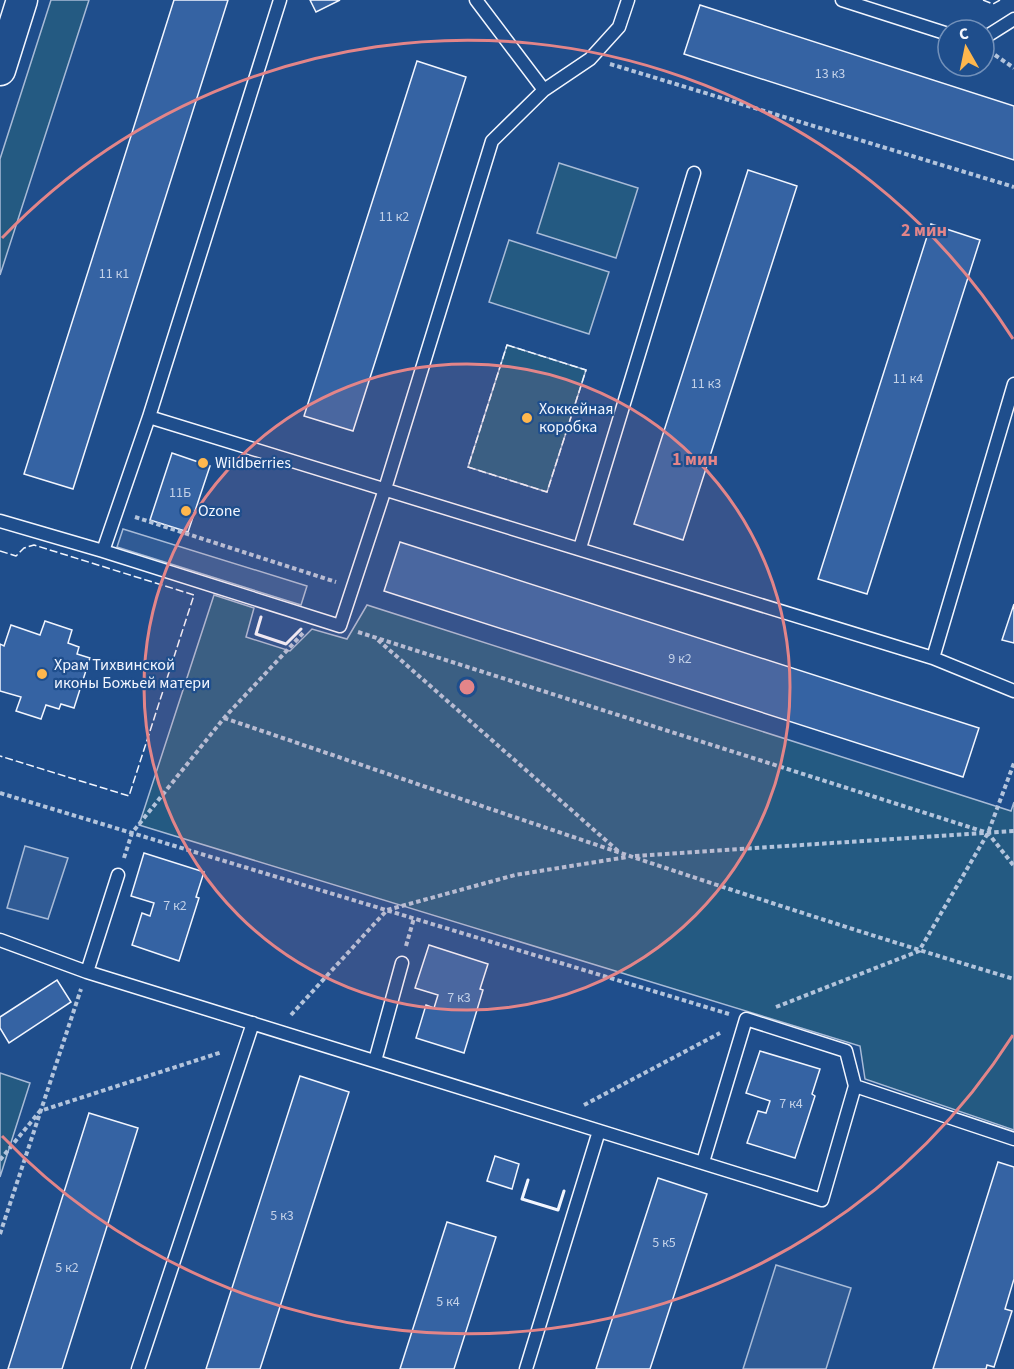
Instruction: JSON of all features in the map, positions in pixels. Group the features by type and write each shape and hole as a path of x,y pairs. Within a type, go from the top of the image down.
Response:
{"street":[{"path":"0,70 22,0"}],"lane":[{"path":"104,551 149,417 280,0"},
{"path":"476,0 544,90"},
{"path":"0,521 104,551 340,626 385,489 492,141 544,90 591,59 619,27 628,0"},
{"path":"842,0 936,30"},
{"path":"996,30 1014,19"},
{"path":"580,548 694,173"},
{"path":"933,658 1014,384"},
{"path":"149,417 933,658 1014,691"},
{"path":"87,972 118,874"},
{"path":"0,940 87,972 822,1200 855,1086 846,1051 746,1019 703,1162"},
{"path":"375,1061 402,963"},
{"path":"138,1369 253,1023"},
{"path":"855,1086 1014,1139"},
{"path":"526,1369 599,1131"}],"path":[{"path":"996,56 1014,68"},
{"path":"591,59 1014,187"},
{"path":"117,511 353,587"},
{"path":"118,874 132,833 224,718 316,619"},
{"path":"340,626 988,833 1014,866"},
{"path":"375,637 622,854"},
{"path":"224,718 622,854 919,951 1014,979"},
{"path":"559,1118 746,1019 919,951 988,833 1014,763"},
{"path":"0,793 746,1019"},
{"path":"277,1031 387,910 515,875 630,856 1014,831"},
{"path":"402,963 414,918"},
{"path":"0,1234 87,972"},
{"path":"0,1160 40,1111 246,1044"}],"shaded area":[{"path":"51,0 89,0 0,275 0,159"},
{"path":"559,163 638,188 616,258 537,233"},
{"path":"509,240 609,272 589,334 489,302"},
{"name":"Хоккейная коробка","path":"507,345 586,370 547,492 468,467"},
{"path":"123,529 307,586 301,605 117,547"},
{"path":"214,595 254,608 246,637 290,651 312,629 347,639 367,605 1011,811 1014,802 1014,1130 865,1079 860,1046 139,825"},
{"path":"25,846 68,858 48,919 7,908"},
{"path":"0,1073 30,1083 0,1177"},
{"path":"776,1265 851,1288 826,1369 743,1369"}],"building":[{"path":"174,0 228,0 73,489 24,474"},
{"path":"310,0 340,0 316,12"},
{"path":"700,5 1014,106 1014,160 684,54"},
{"path":"417,61 466,77 353,431 304,416"},
{"path":"748,170 797,186 683,540 634,524"},
{"path":"931,224 980,240 867,594 818,579"},
{"path":"172,453 210,466 188,532 150,520"},
{"path":"400,542 979,728 963,777 384,591"},
{"path":"1014,604 1014,643 1002,640"},
{"name":"Храм Тихвинской иконы Божьей матери","path":"45,621 72,630 68,643 79,647 77,654 90,658 74,708 61,704 59,709 46,705 41,719 16,711 21,697 0,691 0,644 4,646 11,625 40,635"},
{"path":"144,853 204,872 196,897 199,898 179,961 132,945 142,913 150,916 154,903 131,896"},
{"path":"429,945 488,964 480,989 483,990 464,1053 416,1038 426,1005 434,1008 438,995 415,988"},
{"path":"57,980 71,1002 9,1043 0,1028 0,1017"},
{"path":"760,1051 820,1069 812,1094 815,1096 795,1158 747,1143 758,1111 766,1113 770,1101 746,1093"},
{"path":"300,1076 349,1092 260,1369 206,1369"},
{"path":"89,1113 138,1128 62,1369 8,1369"},
{"path":"495,1156 519,1164 512,1189 487,1181"},
{"path":"998,1162 1014,1167 1014,1279 1005,1309 1012,1311 994,1367 987,1365 986,1369 933,1369"},
{"path":"658,1178 707,1194 650,1369 596,1369"},
{"path":"447,1222 496,1237 454,1369 400,1369"}],"fence":[{"path":"983,0 993,4 1000,0"},
{"path":"507,345 586,370 547,492 468,467 507,345"},
{"path":"0,551 16,556 24,548 34,545 194,595 129,796 0,756"}],"wall":[{"path":"261,617 256,634 286,644 301,629"},
{"path":"528,1180 522,1199 558,1210 564,1191"}],"place":[{"name":"Хоккейная коробка","path":"527,418"},
{"name":"Wildberries","path":"203,463"},
{"name":"Ozone","path":"186,511"},
{"name":"Храм Тихвинской иконы Божьей матери","path":"42,674"}]}
